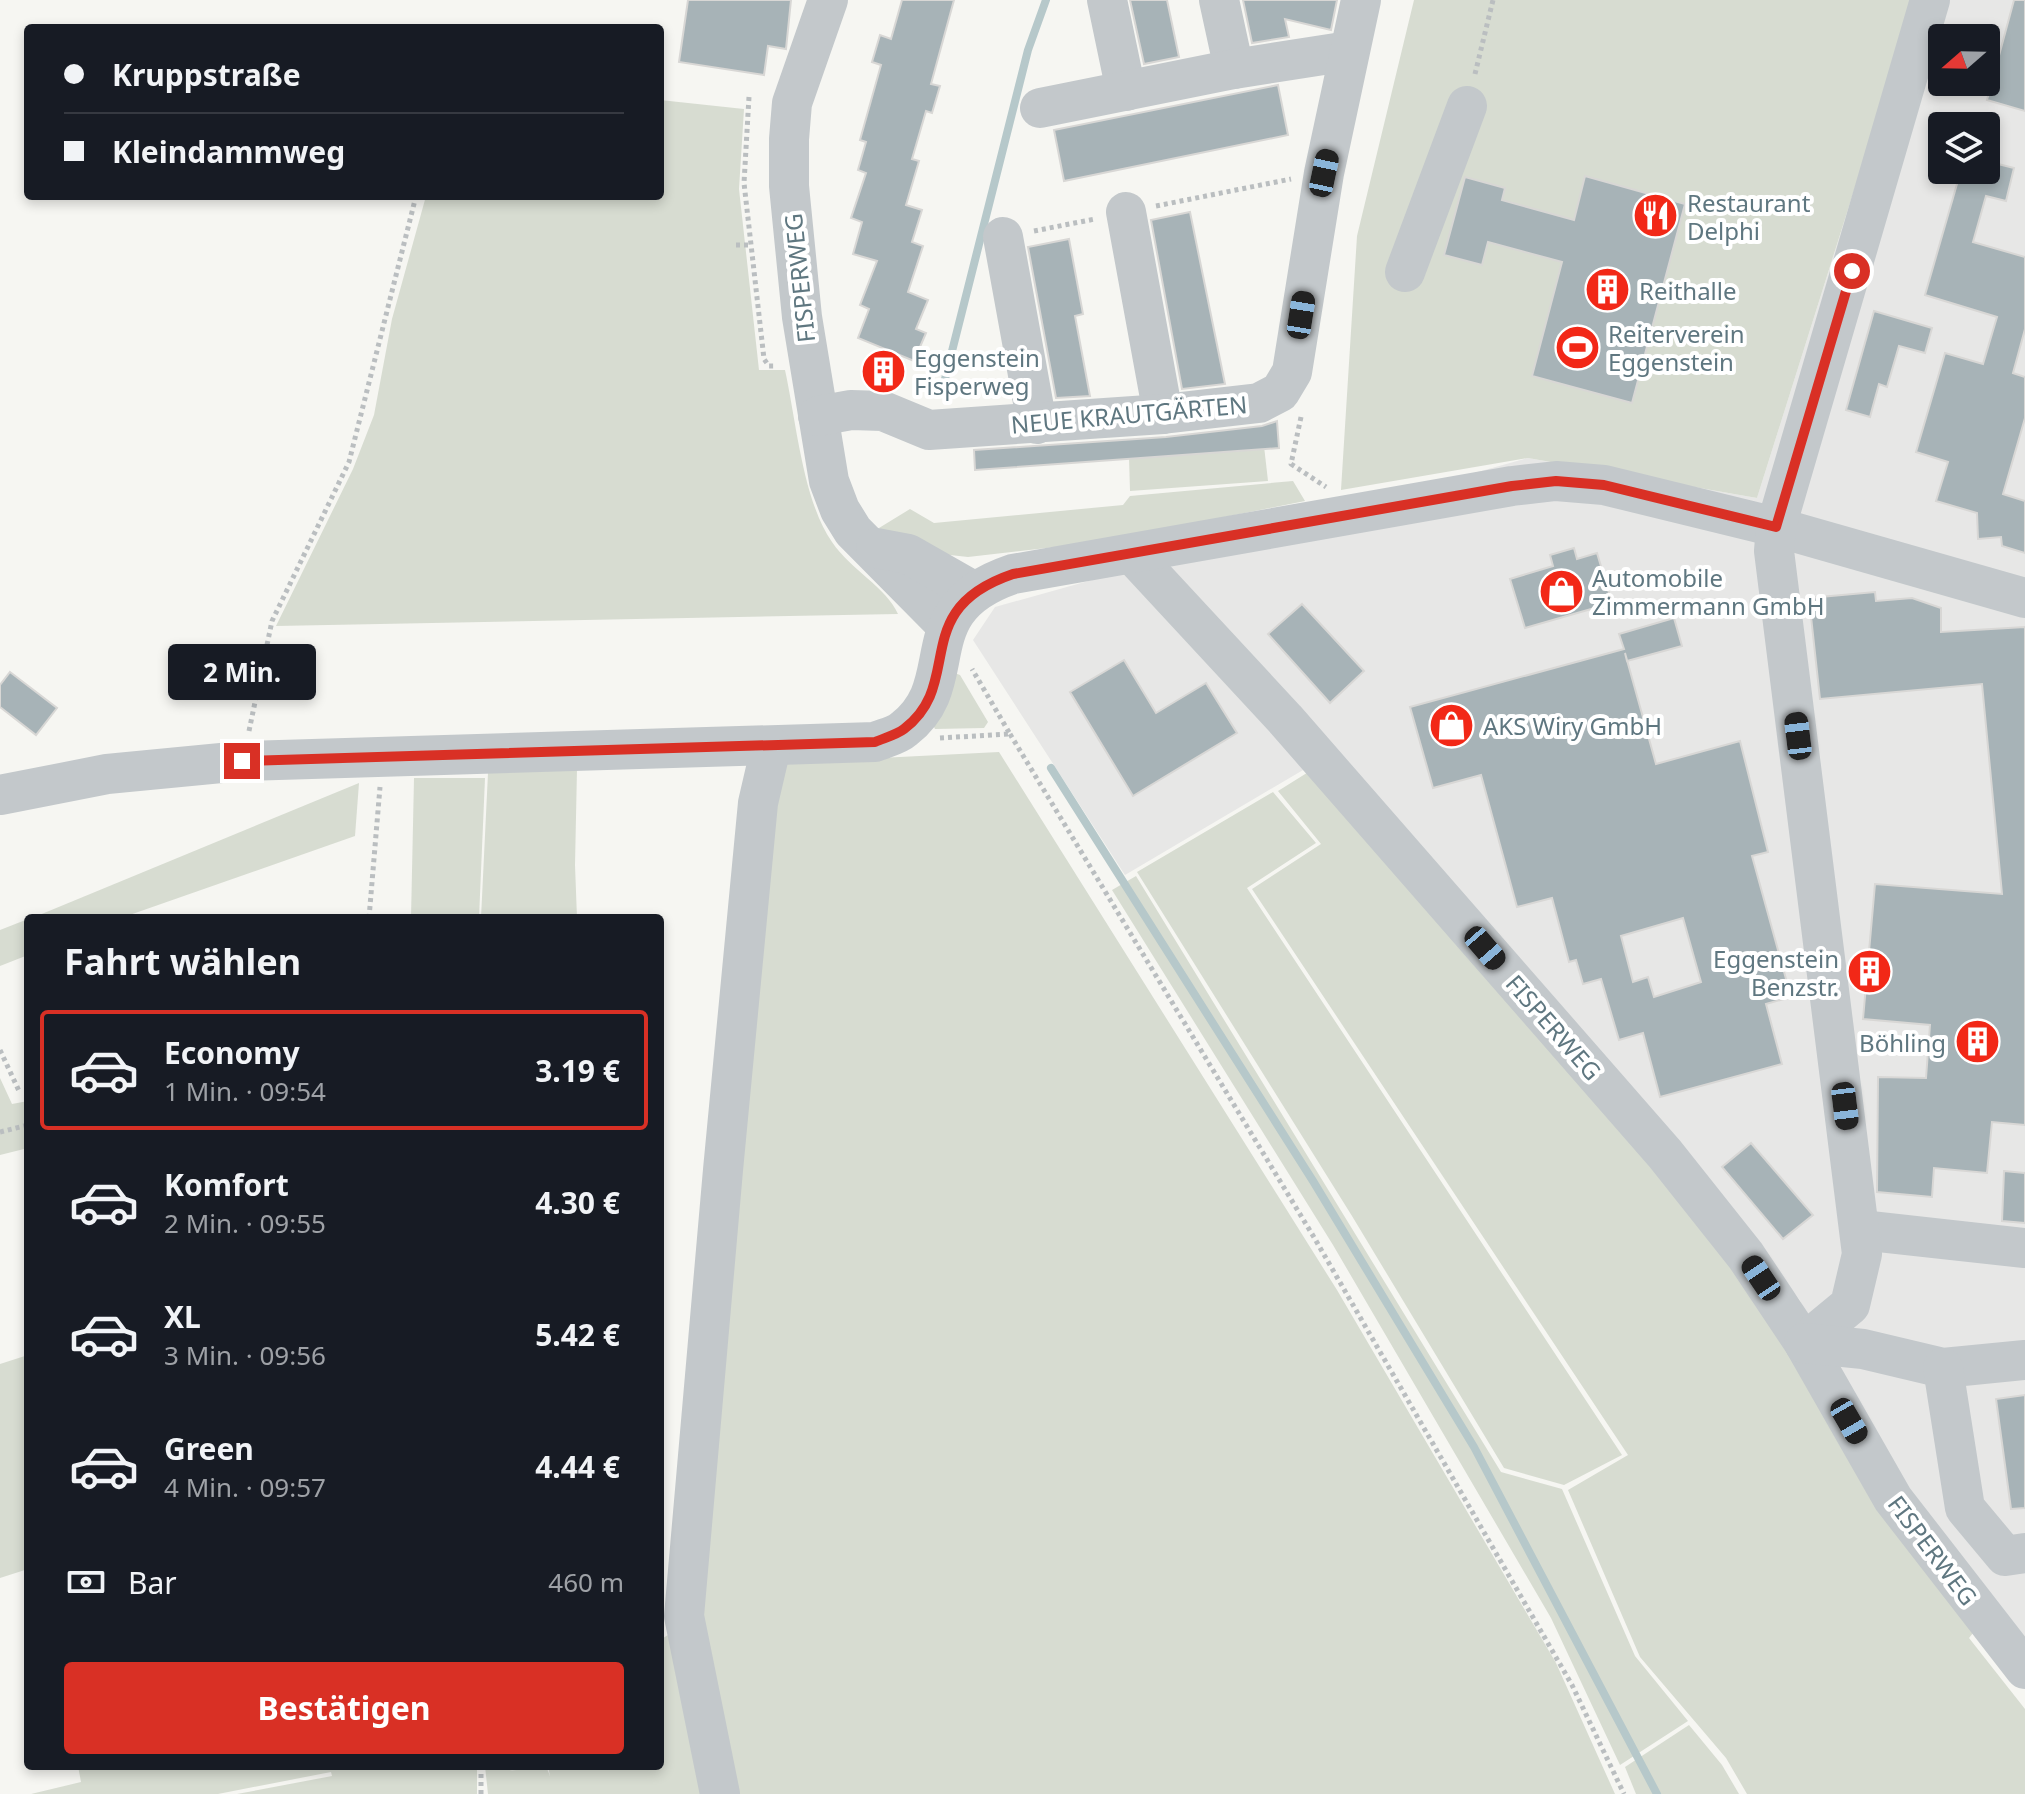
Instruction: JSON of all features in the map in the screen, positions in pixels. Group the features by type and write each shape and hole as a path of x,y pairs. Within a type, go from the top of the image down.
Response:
{"street":[{"name":"FISPERWEG","path":"828,0 792,103 789,186 809,363 829,481 840,510 853,531 947,626"},
{"path":"1107,0 1126,91"},
{"path":"1219,0 1234,69"},
{"name":"NEUE KRAUTGÄRTEN","path":"818,416 851,410 883,411 929,430 1163,414 1259,403 1280,392 1292,372 1324,173 1361,0"},
{"path":"1804,1343 1850,1305 1862,1254 1774,551 1776,527 1930,0"},
{"path":"1040,108 1234,69 1349,51"},
{"path":"1405,272 1467,106"},
{"path":"1126,212 1163,414"},
{"path":"1003,237 1037,424"},
{"path":"0,795 107,774 242,761 875,742 902,731 920,714 934,680 947,626 960,604 973,591 1013,574 1556,481 1604,485 1776,527 2025,598"},
{"path":"872,548 908,554 973,591"},
{"name":"FISPERWEG","path":"1133,555 1285,719 1665,1154 1746,1256 1804,1343 1893,1499 2025,1669"},
{"path":"720,1794 684,1616 758,803 771,747"},
{"path":"1861,1230 2025,1248"},
{"path":"1804,1343 1863,1349 1943,1368 2025,1360"},
{"path":"1943,1368 1965,1508 2005,1556 2025,1553"}],"path":[{"path":"1467,106 1493,0"},
{"path":"749,97 744,183 764,359 769,366 809,363"},
{"path":"1003,237 1324,173"},
{"path":"242,761 272,621 349,462 415,200"},
{"path":"736,245 751,245"},
{"path":"1280,392 1301,415 1291,464 1318,480 1358,513"},
{"path":"1010,734 1323,1252 1572,1685 1624,1794"},
{"path":"369,914 382,757"},
{"path":"0,1050 19,1091"},
{"path":"0,1132 24,1126"},
{"path":"481,1770 481,1794"}],"shaded area":[{"name":"Reiterverein Eggenstein","path":"1414,0 1914,0 1757,498 1528,458 1341,490 1357,236"},
{"path":"1914,0 2025,0 2025,1644 1899,1482 1799,1299 1658,1117 1332,753 1125,875 973,640 995,607 1528,458 1757,498"},
{"path":"664,100 744,109 739,189 759,370 785,370 807,483 822,525 840,552 885,595 898,614 276,626 353,469 374,415 392,319 425,200 664,200"},
{"path":"1264,446 1268,481 1130,491 1129,457"},
{"path":"1293,481 1305,501 1099,542 968,557 932,553 899,542 879,528 910,509 934,523 1123,505 1130,496"},
{"path":"952,672 960,675 988,722 984,728 935,729 932,723"},
{"path":"999,752 1337,1290 1556,1663 1615,1794 488,1794 485,1770 548,1770 550,1776 549,1770 664,1770 664,1637 695,1618 780,763"},
{"path":"577,769 577,914 481,914 488,773"},
{"path":"1310,771 1659,1164 1759,1299 1977,1628 1969,1638 2025,1709 2025,1794 1747,1794 1726,1758 1640,1657 1568,1490 1628,1455 1252,889 1321,844 1278,791"},
{"path":"414,778 485,778 479,914 411,914"},
{"path":"359,783 355,836 132,914 42,914"},
{"path":"1273,792 1316,843 1247,888 1622,1455 1564,1485 1504,1468 1352,1216 1137,872"},
{"path":"1136,876 1501,1472 1562,1489 1635,1656 1688,1721 1620,1765 1551,1618 1333,1245 1112,890"},
{"path":"24,921 24,957 0,966 0,930"},
{"path":"0,1078 12,1104 24,1102 24,1149 0,1155"},
{"path":"24,1356 24,1570 0,1578 0,1364"},
{"path":"1689,1725 1722,1765 1739,1794 1636,1794 1625,1767"},
{"path":"79,1770 477,1770 477,1794 237,1794 332,1776 331,1772 218,1794 31,1794 81,1782"}],"building":[{"path":"688,0 791,0 786,49 768,46 764,75 679,62"},
{"path":"902,0 954,0 931,84 940,86 932,113 926,111 912,159 919,161 906,205 922,210 912,242 923,246 908,292 928,300 916,329 926,333 914,361 858,338 869,309 860,305 877,261 853,254 862,222 851,218 866,173 858,170 866,142 860,140 881,65 872,62 880,35 891,39"},
{"path":"1130,0 1167,0 1179,57 1144,64"},
{"path":"1243,0 1337,0 1331,30 1285,19 1289,37 1252,43"},
{"path":"2014,0 2025,0 2025,111 1987,100 1988,96 2000,96 2000,52"},
{"path":"1278,85 1288,135 1064,181 1054,130"},
{"path":"2000,164 2014,168 2006,201 1986,196 1973,242 2025,257 2025,329 2013,373 2025,377 2025,418 2003,494 2025,501 2025,553 2002,546 2001,537 1978,539 1977,513 1936,501 1948,462 1916,452 1945,353 1983,364 1997,317 1925,295 1957,184 2000,184"},
{"name":"Reithalle","path":"1585,176 1685,204 1632,403 1532,376 1562,262 1488,242 1482,265 1444,255 1465,177 1505,188 1502,200 1574,220"},
{"path":"1190,212 1225,384 1182,389 1151,220"},
{"path":"1069,239 1083,314 1075,316 1090,396 1056,398 1028,247"},
{"path":"1874,311 1932,328 1925,353 1899,346 1887,387 1879,384 1870,417 1846,410"},
{"path":"1277,421 1279,448 975,470 974,450 1166,437 1262,426"},
{"name":"Automobile Zimmermann GmbH","path":"1574,548 1577,559 1597,553 1612,603 1525,628 1510,579 1553,566 1550,555"},
{"path":"1875,592 1876,601 1912,598 1941,608 1941,632 2025,627 2025,1125 1992,1122 1987,1173 1934,1168 1932,1197 1877,1192 1878,1077 1926,1078 1930,1025 1863,1019 1875,884 2002,894 1982,684 1820,699 1809,598"},
{"path":"1302,604 1364,671 1330,703 1268,634"},
{"path":"1674,618 1682,646 1627,661 1656,764 1740,741 1768,852 1752,856 1791,997 1766,1004 1782,1064 1660,1097 1643,1033 1619,1040 1601,979 1583,984 1576,960 1569,962 1552,898 1517,907 1481,775 1433,788 1410,707 1624,649 1619,634","holes":["1683,918 1701,982 1654,997 1648,977 1633,982 1621,936"]},
{"path":"1124,660 1156,713 1206,683 1237,733 1133,796 1070,692"},
{"path":"10,672 57,708 36,735 0,707 0,685"},
{"path":"1751,1143 1813,1215 1783,1239 1722,1167"},
{"path":"2004,1171 2025,1173 2025,1223 2002,1221"},
{"path":"2025,1395 2025,1508 2011,1509 1996,1399"}],"waterway":[{"path":"945,379 1028,50 1046,0"},
{"path":"1051,768 1313,1181 1474,1447 1657,1794"}],"place":[{"name":"Restaurant Delphi","path":"1656,216"},
{"name":"Reithalle","path":"1608,290"},
{"name":"Reiterverein Eggenstein","path":"1577,347"},
{"name":"Eggenstein Fisperweg","path":"883,371"},
{"name":"Automobile Zimmermann GmbH","path":"1561,591"},
{"name":"AKS Wiry GmbH","path":"1452,725"},
{"name":"Eggenstein Benzstr.","path":"1870,972"},
{"name":"Böhling","path":"1977,1042"}],"route":[{"path":"242,761 875,742 902,731 920,714 934,680 947,626 960,604 973,591 989,582 1013,574 1512,486 1556,481 1604,485 1776,527 1852,271"}]}
